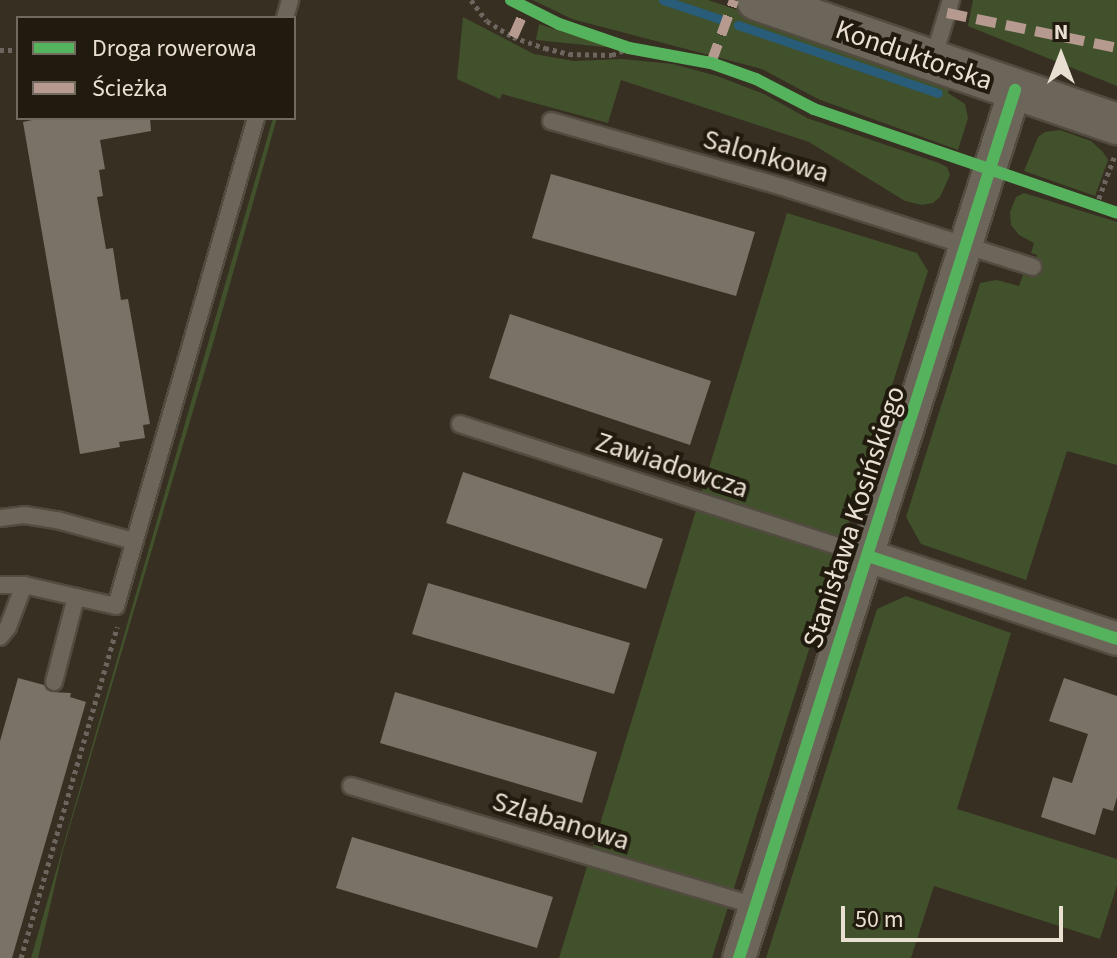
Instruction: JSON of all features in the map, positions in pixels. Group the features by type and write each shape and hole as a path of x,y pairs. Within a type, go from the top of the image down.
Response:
{"street":[{"name":"Konduktorska","path":"757,0 1117,124"},
{"name":"Stanisława Kosińskiego","path":"739,958 1015,90"},
{"path":"868,556 1117,639"}],"lane":[{"path":"932,60 951,0"},
{"path":"0,585 24,585 116,606 255,120"},
{"name":"Salonkowa","path":"551,121 966,244 1033,267"},
{"name":"Zawiadowcza","path":"460,424 868,556"},
{"path":"0,518 24,515 57,520 134,541"},
{"path":"0,637 8,627 24,585"},
{"path":"54,682 76,597"},
{"name":"Szlabanowa","path":"351,786 756,906"}],"path":[{"path":"471,0 487,21 513,37 545,48 569,54 612,55 629,48"},
{"path":"601,38 629,48"},
{"path":"1096,206 1117,151"},
{"path":"21,958 118,624 116,606"}],"green space":[{"path":"533,0 708,0 951,82 948,93 965,104 968,118 958,150 818,99 762,69 572,19"},
{"path":"973,0 1117,0 1117,86 968,26"},
{"path":"463,17 534,54 574,61 622,59 673,64 717,76 764,94 807,118 939,163 947,167 950,175 940,197 933,203 922,205 905,201 809,142 621,80 608,123 502,94 500,99 457,79"},
{"path":"539,24 572,35 614,48 536,40"},
{"path":"272,120 276,120 63,850 38,958 31,958"},
{"path":"1060,130 1091,141 1108,160 1095,196 1024,171 1038,137 1045,132"},
{"path":"1024,193 1117,222 1117,465 1067,451 1026,580 921,544 906,517 980,283 997,280 1019,286 1023,275 1030,277 1037,255 1031,253 1034,243 1019,235 1011,225 1010,212 1016,197"},
{"path":"787,213 917,253 928,271 712,958 559,958"},
{"path":"906,596 1011,633 957,809 1117,859 1117,885 1100,939 934,886 911,958 766,958 877,609"}],"building":[{"path":"150,120 151,131 100,140 105,169 99,170 103,196 97,197 106,249 113,248 121,300 128,299 150,424 143,425 145,438 119,442 120,447 80,454 23,122"},
{"path":"551,174 755,232 736,296 532,238"},
{"path":"510,314 711,381 690,445 489,378"},
{"path":"463,472 663,539 646,589 446,523"},
{"path":"428,583 630,643 614,694 412,634"},
{"path":"18,678 44,685 51,692 71,693 70,697 86,702 12,958 0,958 0,741"},
{"path":"1064,678 1117,696 1117,797 1113,811 1103,808 1095,835 1041,817 1053,777 1072,783 1088,734 1049,721"},
{"path":"395,692 597,752 582,803 380,743"},
{"path":"352,837 553,897 537,948 336,888"}],"waterway":[{"path":"663,0 720,19"},
{"path":"738,25 938,93"}],"marked path":[{"path":"711,63 734,0"},
{"path":"513,37 526,8"},
{"path":"947,13 1117,48"}],"cycle path":[{"path":"511,0 559,24 629,48 711,63 756,79 814,109 1117,213"},
{"path":"739,958 1015,90"},
{"path":"868,556 1117,639"}]}
